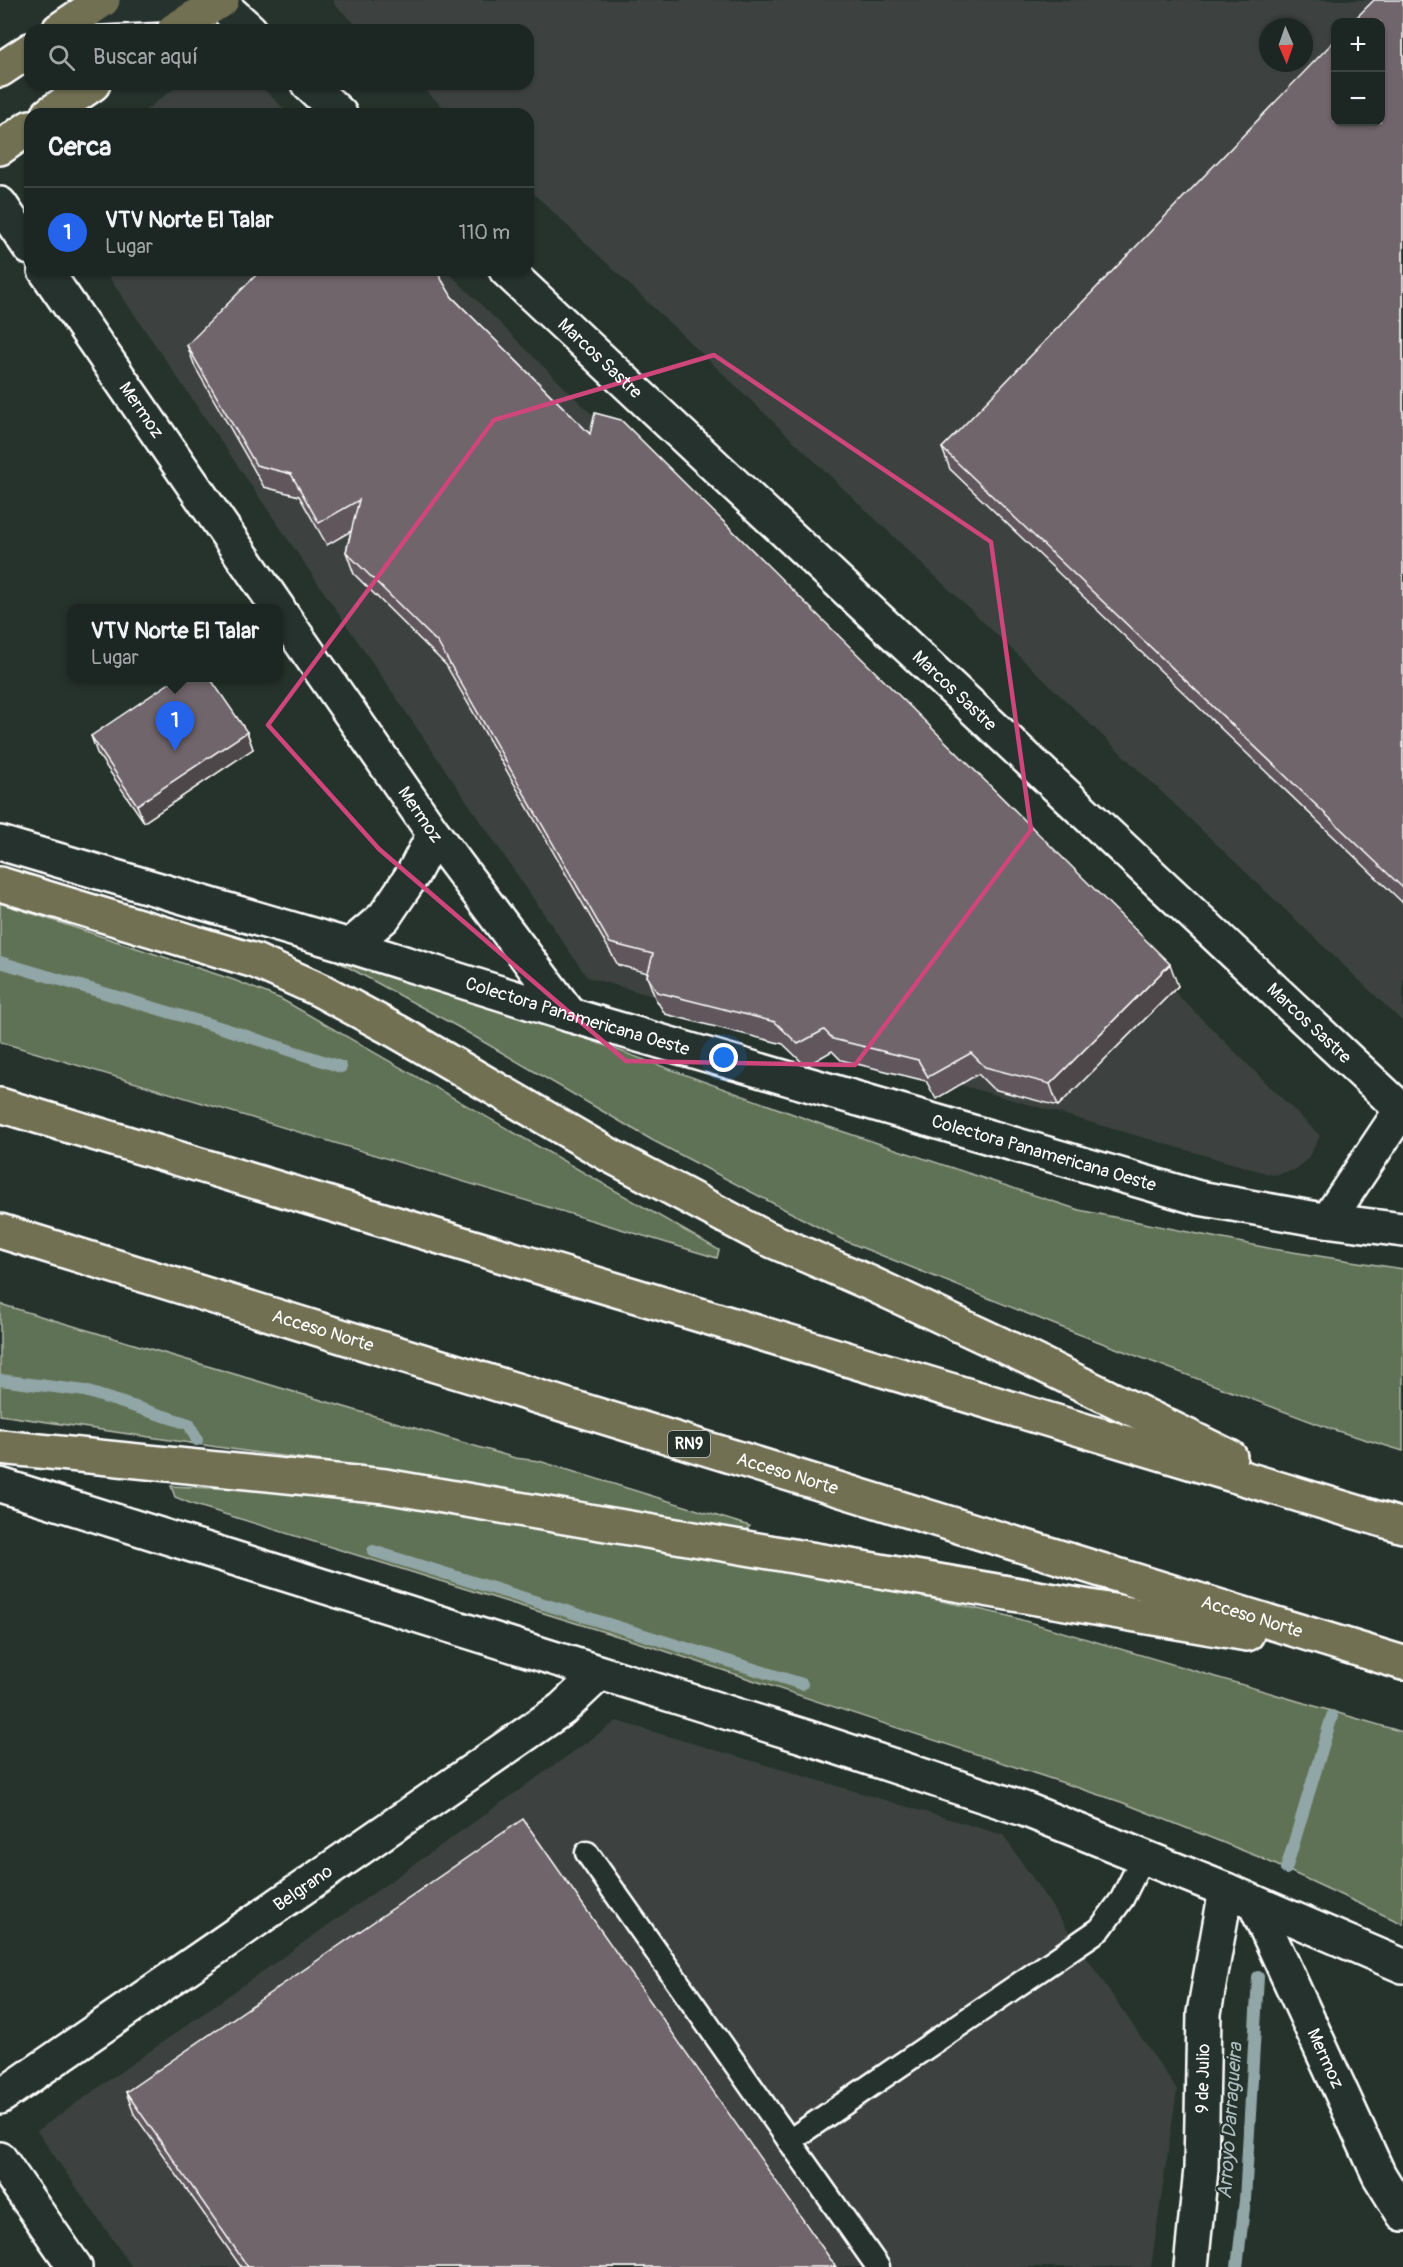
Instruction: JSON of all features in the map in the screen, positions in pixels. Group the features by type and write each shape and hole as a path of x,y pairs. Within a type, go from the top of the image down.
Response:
{"main road":[{"path":"184,24 220,1"},
{"path":"71,24 98,10"},
{"path":"0,70 24,54"},
{"path":"58,108 84,90"},
{"path":"0,148 24,131"},
{"path":"0,884 255,961 320,990 398,1032 611,1156 764,1237 989,1339 1317,1500"},
{"path":"0,1105 1403,1526"},
{"name":"Acceso Norte","path":"0,1231 1390,1660"},
{"path":"0,1447 385,1486 1390,1660"}],"street":[{"path":"98,10 220,1 244,24"},
{"path":"314,90 334,108"},
{"path":"0,204 24,239"},
{"name":"Mermoz","path":"49,276 275,604"},
{"name":"Marcos Sastre","path":"512,276 1402,1109"},
{"name":"Mermoz","path":"283,616 434,834 570,1015"},
{"path":"350,946 384,917 413,874 434,834"},
{"name":"Colectora Panamericana Oeste","path":"0,843 350,946 570,1015 1199,1198 1403,1230"},
{"path":"1328,1220 1402,1109"},
{"path":"0,1485 809,1738 1001,1802 1240,1896 1403,1965"},
{"name":"Belgrano","path":"0,2097 562,1709 600,1674"},
{"name":"Mermoz","path":"1240,1896 1379,2175 1403,2214"},
{"name":"9 de Julio","path":"1191,2267 1202,2169 1204,2013 1240,1896"},
{"path":"0,2159 75,2267"}],"lane":[{"path":"587,1853 878,2267"},
{"path":"789,2140 1100,1929 1122,1899 1143,1857"}],"highlighted area":[{"path":"714,355 991,542 1031,830 855,1065 626,1061 379,849 268,725 494,420"}],"shaded area":[{"path":"334,0 1403,0 1403,1022 534,194 534,108 444,108 425,90 534,90 534,24 356,24 334,4"},
{"path":"172,90 265,90 283,108 148,108"},
{"path":"108,276 452,276 1320,1136 1308,1158 1295,1170 1273,1175 587,977"},
{"path":"617,1721 1003,1835 1177,2090 1151,2267 132,2267 37,2131"}],"green space":[{"path":"0,903 234,980 281,999 719,1250 717,1258 0,1042"},
{"path":"311,947 461,993 826,1126 1079,1210 1273,1249 1403,1269 1403,1451 1331,1429 1073,1332 843,1240 652,1140 458,1027"},
{"path":"0,1304 515,1458 539,1461 750,1526 744,1532 363,1466 0,1415"},
{"path":"171,1486 400,1497 833,1577 1005,1615 1403,1732 1403,1924 1259,1857 1121,1802 656,1648 192,1504 175,1497"}],"building":[{"path":"1374,0 1403,0 1403,888 942,448 1304,72 1313,72 1313,63 1331,44 1331,126 1385,126 1385,18 1356,18"},
{"path":"255,276 440,276 452,297 590,434 595,413 621,420 1170,964 1050,1084 985,1067 971,1053 928,1077 918,1060 833,1039 824,1030 798,1044 775,1022 657,992 647,976 653,954 610,943 438,643 346,552 359,500 319,523 291,474 256,465 187,345"},
{"path":"171,682 213,682 247,732 137,805 91,736"},
{"path":"523,1819 836,2267 248,2267 126,2092"}],"waterway":[{"path":"0,962 222,1028 341,1067"},
{"path":"0,1380 85,1391 189,1424 197,1440"},
{"path":"373,1551 802,1684"},
{"name":"Arroyo Darragueira","path":"1286,1869 1332,1716"},
{"name":"Arroyo Darragueira","path":"1237,2267 1245,2200 1258,1977"}],"place":[{"name":"VTV Norte El Talar","path":"175,751"}]}
